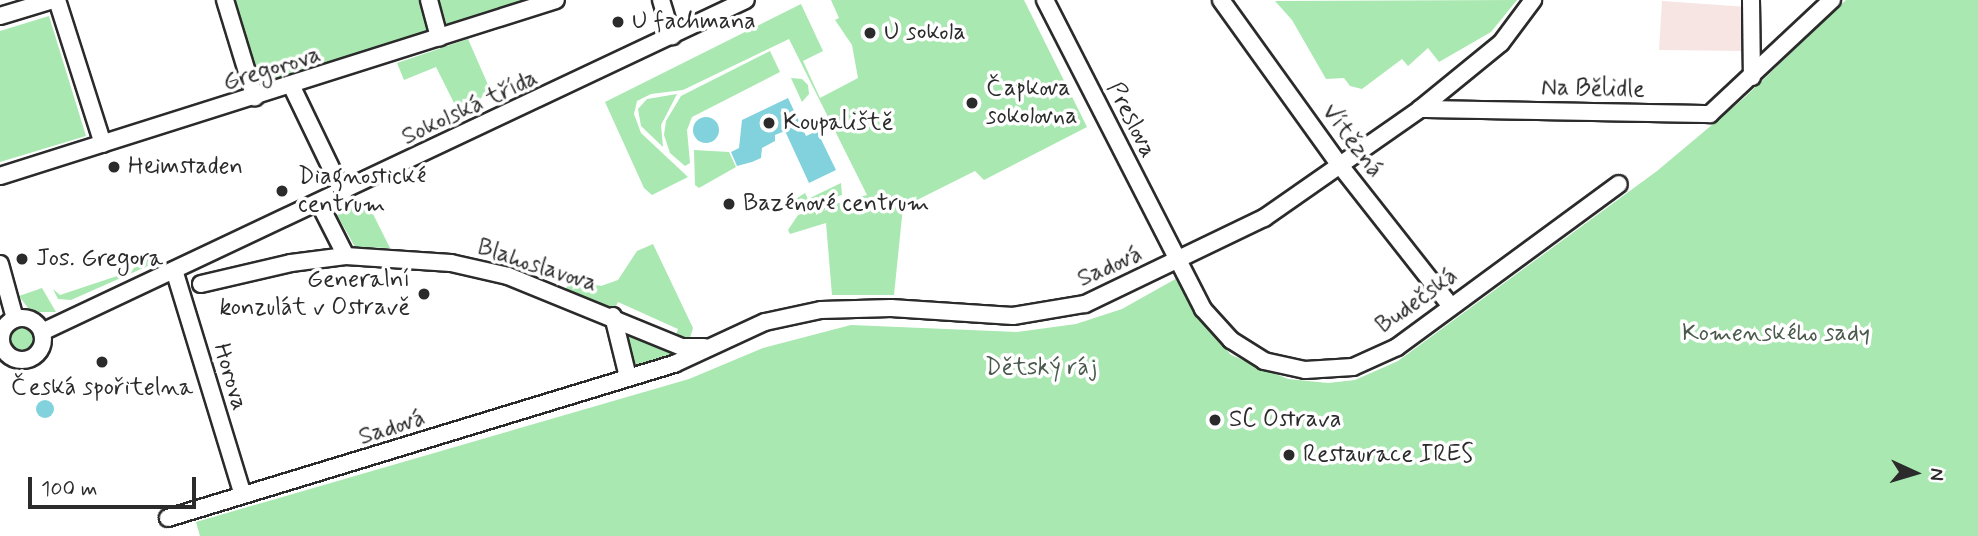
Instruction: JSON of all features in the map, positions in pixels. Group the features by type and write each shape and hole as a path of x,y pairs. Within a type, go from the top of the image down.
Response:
{"street":[{"path":"0,16 55,0 103,144"},
{"path":"225,0 255,99"},
{"path":"429,0 439,38"},
{"name":"Gregorova","path":"0,176 255,99 556,0"},
{"path":"662,0 672,36"},
{"name":"Sokolská třída","path":"42,332 320,205 746,0"},
{"name":"Preslova","path":"1045,0 1178,260"},
{"name":"Vítězná","path":"1221,0 1339,164 1450,305"},
{"name":"Sadová","path":"169,518 674,364 765,322 821,310 891,308 1013,316 1050,313 1085,304 1264,218 1420,109 1501,43 1533,0"},
{"path":"1751,0 1752,77"},
{"name":"Na Bělidle","path":"1420,109 1710,114 1832,0"},
{"path":"292,87 343,193"},
{"name":"Budečská","path":"1178,260 1203,309 1231,340 1264,361 1293,369 1353,367 1397,347 1450,305 1619,184"},
{"path":"320,205 346,256"},
{"name":"Blahoslavova","path":"201,284 280,265 346,256 451,263 508,276 613,316 682,347 705,348"},
{"path":"0,264 15,319"},
{"name":"Horova","path":"175,273 243,495"},
{"path":"613,316 628,377"},
{"path":"15,319 31,320 42,332 41,348 32,357 16,359 2,352 1,333 15,319"}],"shaded area":[{"path":"1662,1 1748,7 1746,51 1659,50"}],"green space":[{"path":"234,0 421,0 429,31 270,84 256,73"},
{"path":"439,0 524,0 447,26"},
{"name":"Čapkova sokolovna","path":"831,0 1024,0 1087,127 984,180 975,171 903,207 894,295 832,295 826,223 790,234 788,230 798,215 867,195 789,39 683,90 651,94 637,101 634,114 641,133 688,177 652,195 644,188 605,102 801,4 823,51 803,61 820,98 858,78 852,45 835,20 839,18"},
{"path":"1517,0 1491,32 1439,62 1428,48 1408,66 1402,59 1362,89 1350,86 1344,78 1326,79 1292,20 1275,1"},
{"path":"1846,0 1978,0 1978,536 200,536 196,522 689,379 763,348 851,325 1017,332 1076,324 1122,309 1179,277 1200,319 1231,355 1288,379 1328,383 1355,380 1398,361 1657,171 1744,98"},
{"path":"49,16 86,136 0,162 0,31"},
{"path":"468,39 489,87 479,101 458,111 436,67 404,80 397,63"},
{"path":"770,51 780,72 692,117 687,130 690,163 685,166 670,153 664,135 666,121 681,96"},
{"path":"791,78 802,79 808,85 809,94 802,102"},
{"path":"677,94 661,125 663,147 641,126 638,109 647,99"},
{"path":"694,150 729,152 736,167 699,188 695,185"},
{"path":"841,183 842,195 800,207 794,200 805,193 808,199"},
{"path":"366,200 390,248 355,247 337,215"},
{"path":"653,244 693,328 689,341 675,338 678,329 618,302 613,312 566,290 569,279 601,286 618,280 637,251"},
{"path":"160,255 159,261 71,300 58,299 53,289 60,295 132,271 138,261"},
{"path":"42,288 56,312 31,312 19,296"},
{"path":"22,327 30,331 34,339 30,347 22,351 14,347 10,339 14,331"},
{"path":"624,328 674,350 675,355 634,368"}],"water":[{"path":"788,98 806,136 817,131 836,170 809,183 785,131 775,135 775,141 762,148 761,158 752,162 737,166 731,152 739,148 742,120"},
{"path":"706,117 715,121 719,130 715,139 706,143 697,139 693,130 697,121"},
{"path":"45,400 51,403 54,409 51,415 45,418 39,415 36,409 39,403"}],"place":[{"name":"U fachmana","path":"618,22"},
{"name":"U sokola","path":"870,33"},
{"name":"Čapkova sokolovna","path":"972,103"},
{"name":"Koupaliště","path":"769,123"},
{"name":"Heimstaden","path":"114,167"},
{"name":"Diagnostické centrum","path":"282,191"},
{"name":"Bazénové centrum","path":"729,204"},
{"name":"Jos. Gregora","path":"22,259"},
{"name":"Generalní konzulát v Ostravě","path":"424,294"},
{"name":"Česká spořitelna","path":"102,362"},
{"name":"SC Ostrava","path":"1215,420"},
{"name":"Restaurace IRES","path":"1289,455"}],"park label":[{"name":"Komenského sady","path":"1776,334"},
{"name":"Dětský ráj","path":"1041,368"}]}
